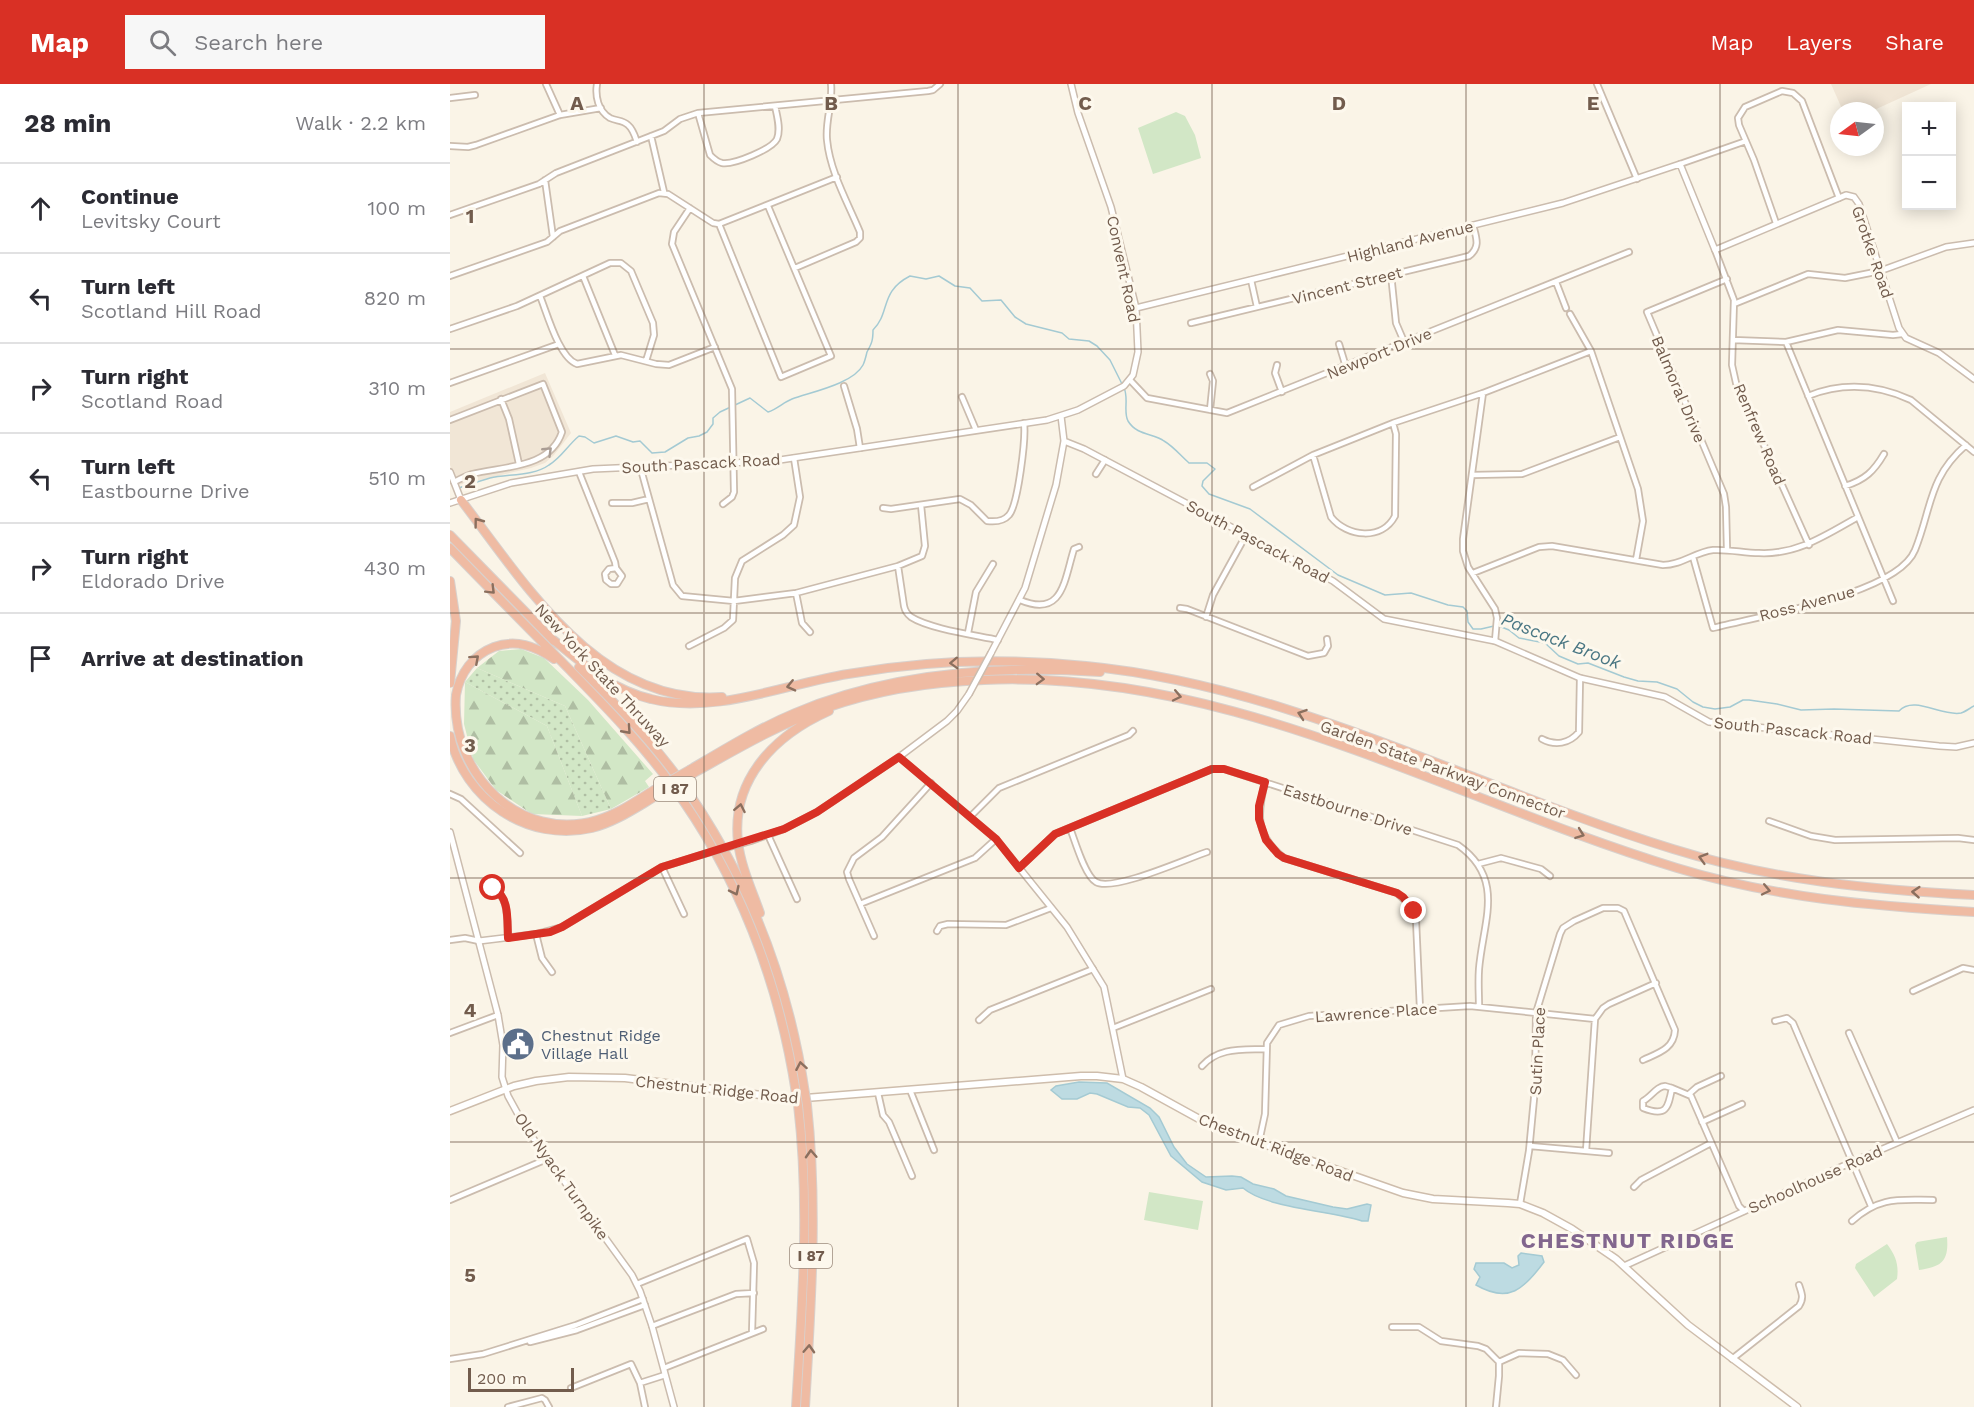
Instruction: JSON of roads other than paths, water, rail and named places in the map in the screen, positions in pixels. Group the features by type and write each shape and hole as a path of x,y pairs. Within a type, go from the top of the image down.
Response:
{"highway":[{"path":"457,490 546,610 586,648 617,671 653,689 683,695 713,697 759,693"},
{"name":"New York State Thruway","path":"450,535 644,735 697,805 738,876 758,920 776,966 796,1039 807,1106 812,1162 812,1202 810,1329 805,1407"},
{"name":"New York State Thruway","path":"450,548 572,672 663,772 698,823 750,923 772,984 788,1046 802,1146 803,1202 796,1407"},
{"path":"450,581 456,621 450,683"},
{"path":"551,638 602,678 620,688 645,698 675,704 720,702 855,673 966,662 1081,665 1179,680"},
{"path":"572,672 538,649 517,644 490,648 469,664 457,688 454,722 461,752 476,779 493,797 513,812 536,820 561,824 585,823 603,818 656,793"},
{"path":"450,736 460,766 479,793 504,814 534,827 560,831 592,828 617,818 749,735 797,712 846,694 904,681 968,673 1028,670 1093,672 1179,680"},
{"name":"Garden State Parkway Connector","path":"898,688 963,681 1021,679 1092,683 1169,695 1226,708 1288,727 1630,852 1704,876 1768,891 1832,901 1974,912"},
{"name":"Garden State Parkway Connector","path":"1179,680 1234,693 1297,712 1619,831 1712,860 1826,884 1974,895"},
{"path":"776,966 739,849 738,814 748,782 767,752 796,729 837,708 898,688"},
{"path":"693,771 799,718 848,700 898,688"}],"main road":[{"name":"Chestnut Ridge Road","path":"450,1111 505,1089 536,1081 588,1076 625,1078 783,1099 811,1099 1081,1076 1123,1079 1212,1126 1403,1193 1433,1199 1520,1204 1555,1219 1624,1266 1688,1325 1797,1407"}],"street":[{"path":"546,84 560,115"},
{"path":"597,84 597,100 601,108 610,118 623,121 631,127 637,142"},
{"path":"795,268 860,238 860,232 832,164 827,138 826,124 831,100 831,84"},
{"path":"450,215 545,180 556,173 664,131 680,119 698,113 928,91 940,84"},
{"name":"Convent Road","path":"1071,84 1080,119 1110,205 1136,308 1138,361 1129,381"},
{"path":"1597,84 1637,178"},
{"path":"1776,223 1738,118 1745,107 1782,92 1798,96 1839,198"},
{"path":"450,98 475,94"},
{"path":"698,113 710,155 723,163 731,163 773,145 778,137 779,129 776,106"},
{"path":"450,146 476,145 560,115 601,108"},
{"path":"651,136 664,192 713,223 719,224 768,206 837,177"},
{"path":"1715,250 1680,164 1746,141"},
{"name":"Highland Avenue","path":"1136,308 1563,202 1680,164"},
{"path":"545,180 553,238"},
{"path":"450,276 547,242 560,231 664,192"},
{"name":"Grotke Road","path":"1715,250 1776,223 1851,195 1859,204 1902,334"},
{"path":"719,224 781,377 831,356 768,206"},
{"path":"690,208 674,232 672,244 732,389 734,492 732,497 723,504"},
{"name":"Vincent Street","path":"1191,323 1469,256 1475,251 1477,245 1473,225"},
{"path":"1734,304 1808,274 1845,278 1880,271 1946,247 1974,243"},
{"name":"Renfrew Road","path":"1715,250 1734,304 1732,365 1736,383 1809,545"},
{"name":"Newport Drive","path":"1129,381 1147,398 1227,413 1405,344 1629,252"},
{"path":"450,329 517,306 616,262 627,266 631,271 654,327 646,361"},
{"path":"1391,274 1396,323 1405,344"},
{"path":"583,276 615,355"},
{"name":"Balmoral Drive","path":"1727,279 1647,312 1724,494 1727,549"},
{"path":"1251,280 1257,307"},
{"path":"1556,282 1566,308"},
{"path":"540,296 567,359 577,364 615,355 669,365 715,347"},
{"path":"1570,314 1591,351 1642,504 1643,521 1636,560"},
{"path":"1733,340 1786,342 1838,330 1902,334 1939,353 1974,379"},
{"path":"1786,342 1893,601"},
{"path":"450,383 559,344"},
{"path":"1339,345 1347,366"},
{"path":"1253,487 1313,455 1393,423 1483,393 1591,351"},
{"path":"1277,365 1275,373 1282,392"},
{"path":"1210,374 1213,381 1210,410"},
{"path":"450,940 465,938 479,941 550,932 572,922 662,867 768,835 817,812 947,722 969,694 1020,600 1056,485 1064,441 1060,416 1117,390 1129,381"},
{"path":"450,420 543,384 562,429 561,436 548,453 533,462 471,475 457,490 450,472"},
{"path":"844,386 857,429 860,448"},
{"path":"1808,396 1835,387 1846,386 1867,387 1897,395 1911,400 1974,452"},
{"path":"1483,393 1463,551 1473,573 1495,609 1497,626 1495,641"},
{"path":"962,397 976,430"},
{"path":"501,399 509,419 519,464"},
{"name":"South Pascack Road","path":"450,503 457,490 579,471 640,466 734,464 794,458 1060,416"},
{"path":"883,508 891,509 960,499 971,505 987,521 994,522 1008,516 1014,502 1025,442 1023,423"},
{"path":"1313,455 1330,517 1336,524 1353,533 1379,532 1392,523 1395,516 1396,434 1393,423"},
{"path":"1472,475 1522,474 1620,437"},
{"name":"South Pascack Road","path":"1064,441 1105,460 1333,581 1384,619 1495,641 1580,678 1665,697 1709,722 1939,746 1956,747 1974,743"},
{"name":"Ross Avenue","path":"1693,557 1713,628 1850,594 1883,578 1906,563 1915,552 1938,478 1951,458 1966,445"},
{"path":"1845,486 1864,480 1884,454"},
{"path":"689,646 733,620 735,578 742,561 783,535 794,525 800,497 794,458"},
{"path":"1096,474 1105,460"},
{"path":"640,466 677,591 682,596 734,601 796,593 898,566 921,556 923,552 925,546 921,505"},
{"path":"579,471 616,568"},
{"path":"612,503 632,503 649,499"},
{"path":"1473,573 1539,547 1552,546 1676,565 1705,551 1727,549 1760,554 1785,552 1809,545 1858,517"},
{"path":"1206,616 1213,595 1246,534"},
{"path":"1020,600 1038,606 1046,605 1054,600 1061,592 1074,549 1079,547"},
{"path":"968,633 976,592 993,564"},
{"path":"898,566 905,611 910,616 923,622 998,640"},
{"path":"796,593 802,623 810,632"},
{"path":"1180,608 1308,656 1324,653 1328,646 1327,639"},
{"path":"1542,739 1558,744 1574,739 1579,732 1580,678"},
{"path":"970,817 999,788 1129,735 1133,730"},
{"path":"899,757 996,839 1066,927 1104,987 1123,1079"},
{"name":"Eastbourne Drive","path":"1019,868 1055,834 1212,769 1224,769 1458,845 1478,864 1485,875 1489,899 1479,971 1479,1007"},
{"path":"1265,782 1259,806 1259,819 1266,840 1278,854 1284,858 1397,893 1410,905 1416,920 1420,1009"},
{"path":"874,936 849,879 847,872 849,865 854,858 882,837 931,783"},
{"path":"450,794 461,799 520,853"},
{"path":"1769,821 1811,836 1828,839 1958,838 1974,840"},
{"path":"1070,828 1090,876 1096,883 1121,884 1207,852"},
{"name":"Old Nyack Turnpike","path":"450,831 498,1015 502,1036 501,1072 505,1089 525,1127 637,1284 652,1326 674,1407"},
{"path":"768,835 797,898"},
{"path":"860,904 975,858 996,839"},
{"path":"1478,864 1501,858 1541,869 1550,876"},
{"path":"662,867 684,914"},
{"path":"487,887 499,891 503,897 508,938"},
{"path":"937,931 940,926 948,924 1013,924 1051,908"},
{"name":"Sutin Place","path":"1520,1204 1530,1146 1535,1088 1536,1013 1542,990 1563,928 1603,908 1618,908 1624,911 1674,1026 1675,1035 1670,1047 1643,1060"},
{"path":"536,934 542,958 552,972"},
{"path":"1913,991 1963,968 1974,970"},
{"path":"979,1020 990,1010 1093,969"},
{"path":"1586,1151 1596,1019 1603,1008 1609,1004 1656,983"},
{"path":"1113,1028 1211,989"},
{"name":"Lawrence Place","path":"1266,1049 1270,1037 1279,1025 1309,1016 1479,1007 1596,1019"},
{"path":"450,1033 498,1015"},
{"path":"1775,1021 1787,1018 1793,1023 1871,1206"},
{"path":"1849,1033 1897,1142"},
{"path":"1202,1066 1209,1058 1223,1051 1266,1049 1265,1114 1259,1142"},
{"path":"1689,1094 1697,1087 1721,1076"},
{"path":"1672,1088 1669,1104 1664,1110 1656,1112 1642,1106 1643,1101 1660,1086 1672,1088 1689,1094 1739,1206 1744,1211"},
{"path":"910,1090 934,1150"},
{"path":"878,1093 883,1114 889,1122 912,1176"},
{"path":"1702,1122 1742,1104"},
{"name":"Schoolhouse Road","path":"1624,1266 1852,1162 1974,1110"},
{"path":"1634,1187 1641,1180 1711,1143"},
{"path":"1530,1146 1610,1153"},
{"path":"450,1200 547,1159"},
{"path":"1852,1221 1871,1206 1893,1199 1933,1200"},
{"path":"637,1284 747,1239 754,1263 752,1333"},
{"path":"1732,1359 1799,1306 1803,1300 1803,1294 1799,1285"},
{"path":"652,1326 735,1294 754,1293"},
{"path":"450,1359 483,1354 644,1302"},
{"path":"1392,1328 1419,1327 1441,1341 1486,1349 1498,1362 1496,1407"},
{"path":"664,1368 763,1329"},
{"path":"1498,1362 1519,1353 1548,1354 1563,1360 1576,1375"},
{"path":"571,1388 631,1364 640,1383 645,1407"},
{"path":"640,1383 665,1375"},
{"path":"508,1407 543,1398 549,1407"}],"water":[{"path":"1079,1082 1107,1083 1150,1108 1159,1117 1174,1147 1187,1164 1206,1177 1241,1177 1286,1196 1333,1207 1347,1209 1371,1205 1368,1221 1283,1205 1253,1195 1243,1188 1226,1190 1202,1182 1171,1156 1149,1115 1140,1108 1128,1107 1090,1093 1077,1099 1062,1099 1051,1090 1056,1086"},
{"path":"1521,1253 1542,1256 1544,1262 1530,1280 1515,1291 1498,1293 1476,1285 1480,1277 1474,1269 1476,1263 1504,1263 1512,1268 1519,1265 1518,1256"}],"waterway":[{"name":"Pascack Brook","path":"459,488 490,478 543,469 557,459 579,436 594,443 616,436 633,442 640,441 652,453 665,452 688,438 707,432 713,424 713,418 720,412 750,398 768,412 792,399 841,382 858,372 863,365 872,341 873,330 882,316 889,295 900,282 910,276 926,279 939,276 955,286 970,288 982,301 1001,300 1015,317 1026,324 1062,333 1069,339 1089,341 1110,360 1122,384"},
{"name":"Pascack Brook","path":"1124,388 1127,417 1132,426 1141,432 1160,438 1189,463 1207,463 1215,469 1203,481 1202,486 1209,494 1250,509 1338,575 1385,595 1411,593 1448,605 1463,607 1467,611 1468,622 1473,629 1494,626"},
{"name":"Pascack Brook","path":"1499,626 1519,638 1545,643 1559,656 1578,664 1588,663 1624,677 1638,681 1657,682 1677,689 1703,707 1715,709 1730,707 1743,700 1749,700 1801,710 1899,711 1912,705 1953,713 1963,712 1974,706"}],"place":[{"name":"Chestnut Ridge Village Hall","path":"518,1044"}],"district":[{"name":"CHESTNUT RIDGE","path":"1628,1240"}]}
